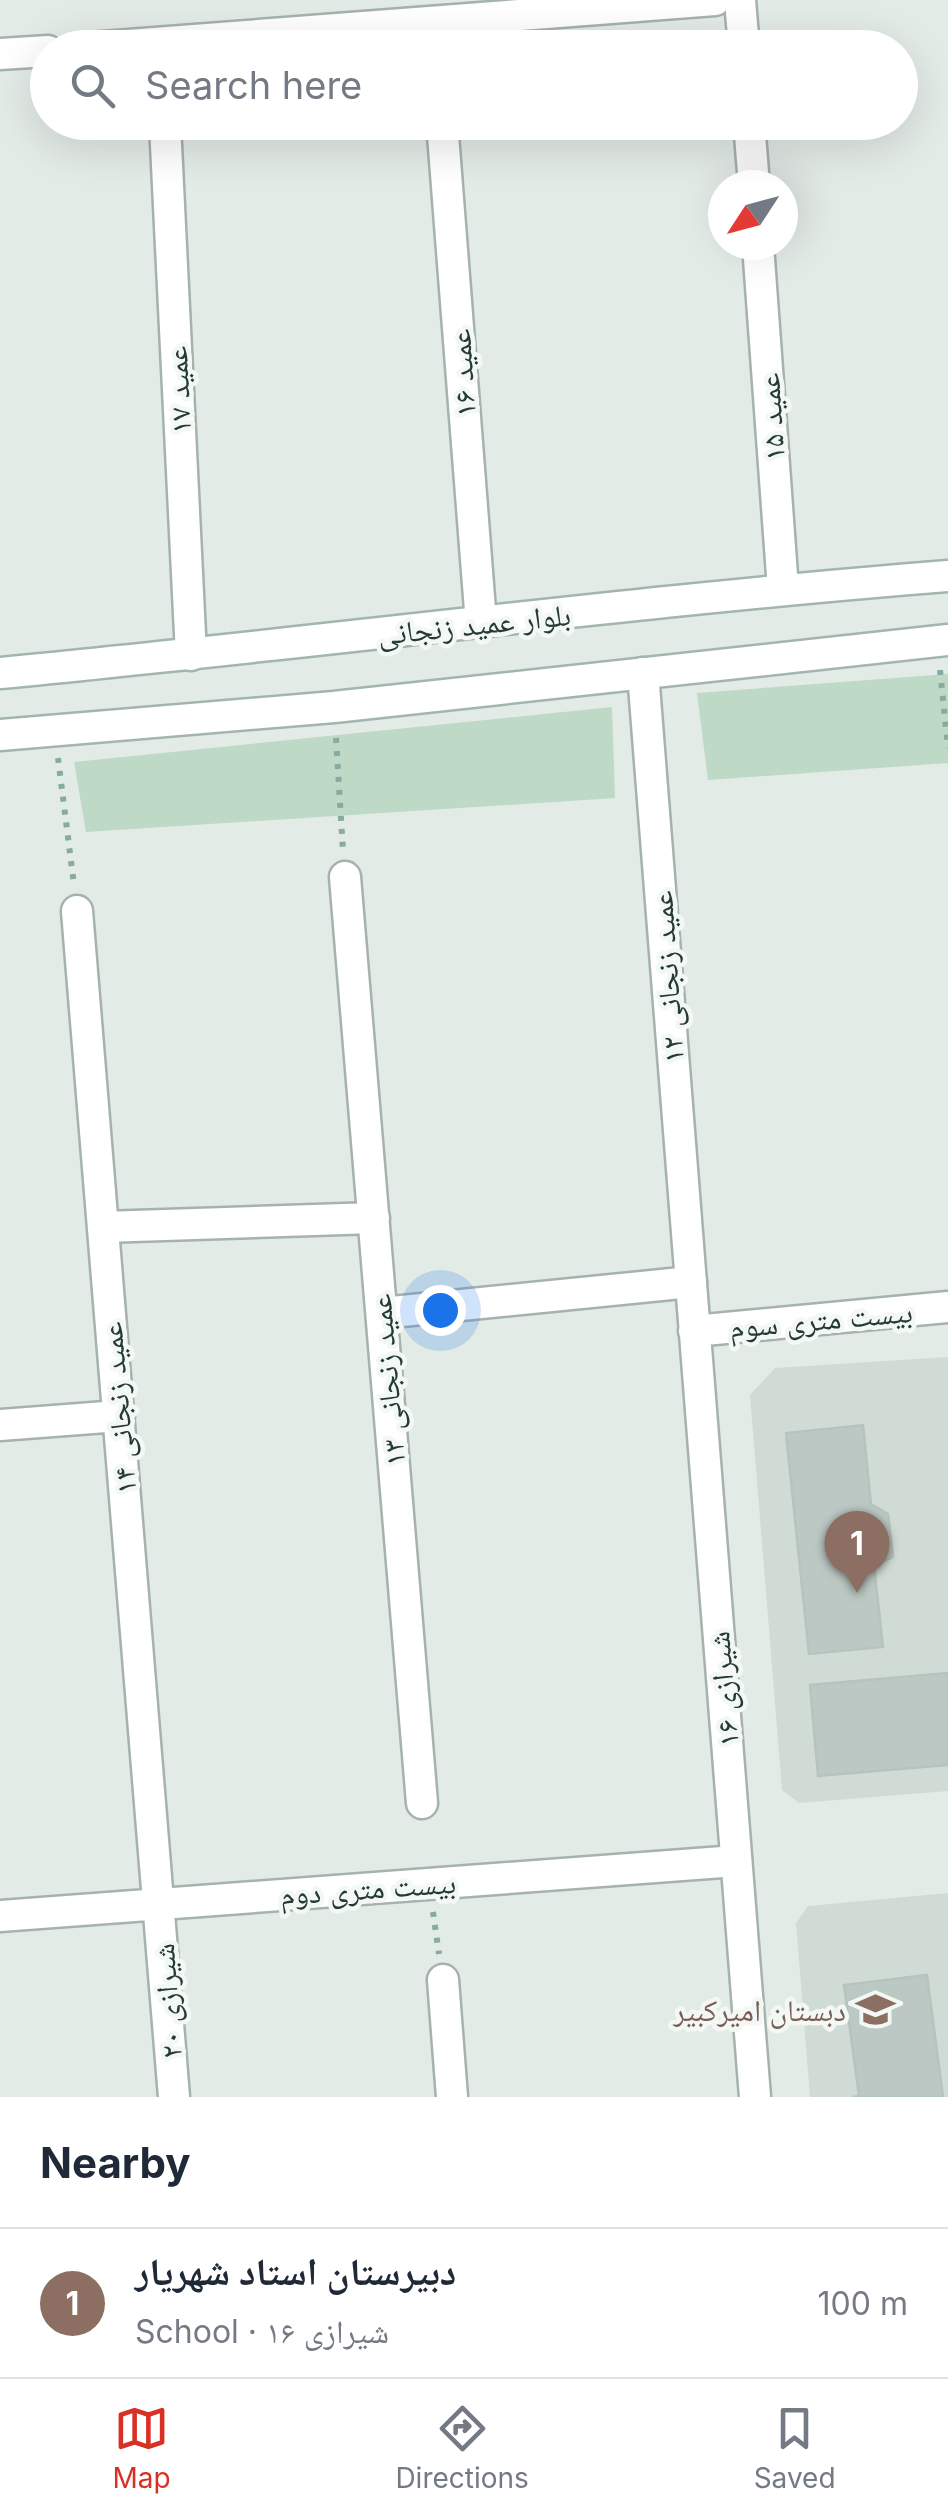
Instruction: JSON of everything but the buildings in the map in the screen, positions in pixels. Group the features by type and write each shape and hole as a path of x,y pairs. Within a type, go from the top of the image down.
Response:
{"street":[{"path":"309,30 714,0"},
{"path":"740,0 742,30"},
{"path":"0,54 30,52"},
{"name":"عمید ۱۷","path":"166,140 191,656"},
{"name":"عمید ۱۶","path":"443,140 481,623"},
{"path":"750,140 753,170"},
{"name":"عمید ۱۵","path":"759,260 783,589"},
{"name":"بلوار عمید زنجانی","path":"0,673 191,656 783,589 948,576"},
{"path":"0,735 334,707 943,640"},
{"path":"0,653 47,668"},
{"name":"عمید زنجانی ۱۲","path":"643,673 691,1282"},
{"path":"0,747 55,730"},
{"name":"عمید زنجانی ۱۳","path":"345,877 422,1803"},
{"name":"عمید زنجانی ۱۴","path":"77,911 160,1904"},
{"path":"103,1227 374,1218"},
{"path":"382,1313 691,1282"},
{"name":"شیرازی ۱۶","path":"691,1282 755,2097"},
{"name":"بیست متری سوم","path":"694,1331 948,1308"},
{"path":"0,1426 119,1416"},
{"name":"بیست متری دوم","path":"0,1916 736,1861"},
{"name":"شیرازی ۲۰","path":"160,1904 174,2097"},
{"path":"443,1980 452,2097"}],"path":[{"path":"943,640 948,748"},
{"path":"334,707 345,877"},
{"path":"55,730 77,911"},
{"path":"429,1884 443,1980"}],"shaded area":[{"path":"948,1357 948,1791 799,1803 782,1790 750,1395 775,1368"},
{"name":"دبستان امیرکبیر","path":"948,1893 948,2097 810,2097 796,1923 808,1906"}],"green space":[{"path":"948,674 948,763 708,780 697,693"},
{"path":"612,707 615,798 86,832 74,762"}],"place":[{"name":"دبیرستان استاد شهریار","path":"857,1593"},
{"name":"دبستان امیرکبیر","path":"876,2010"}]}
